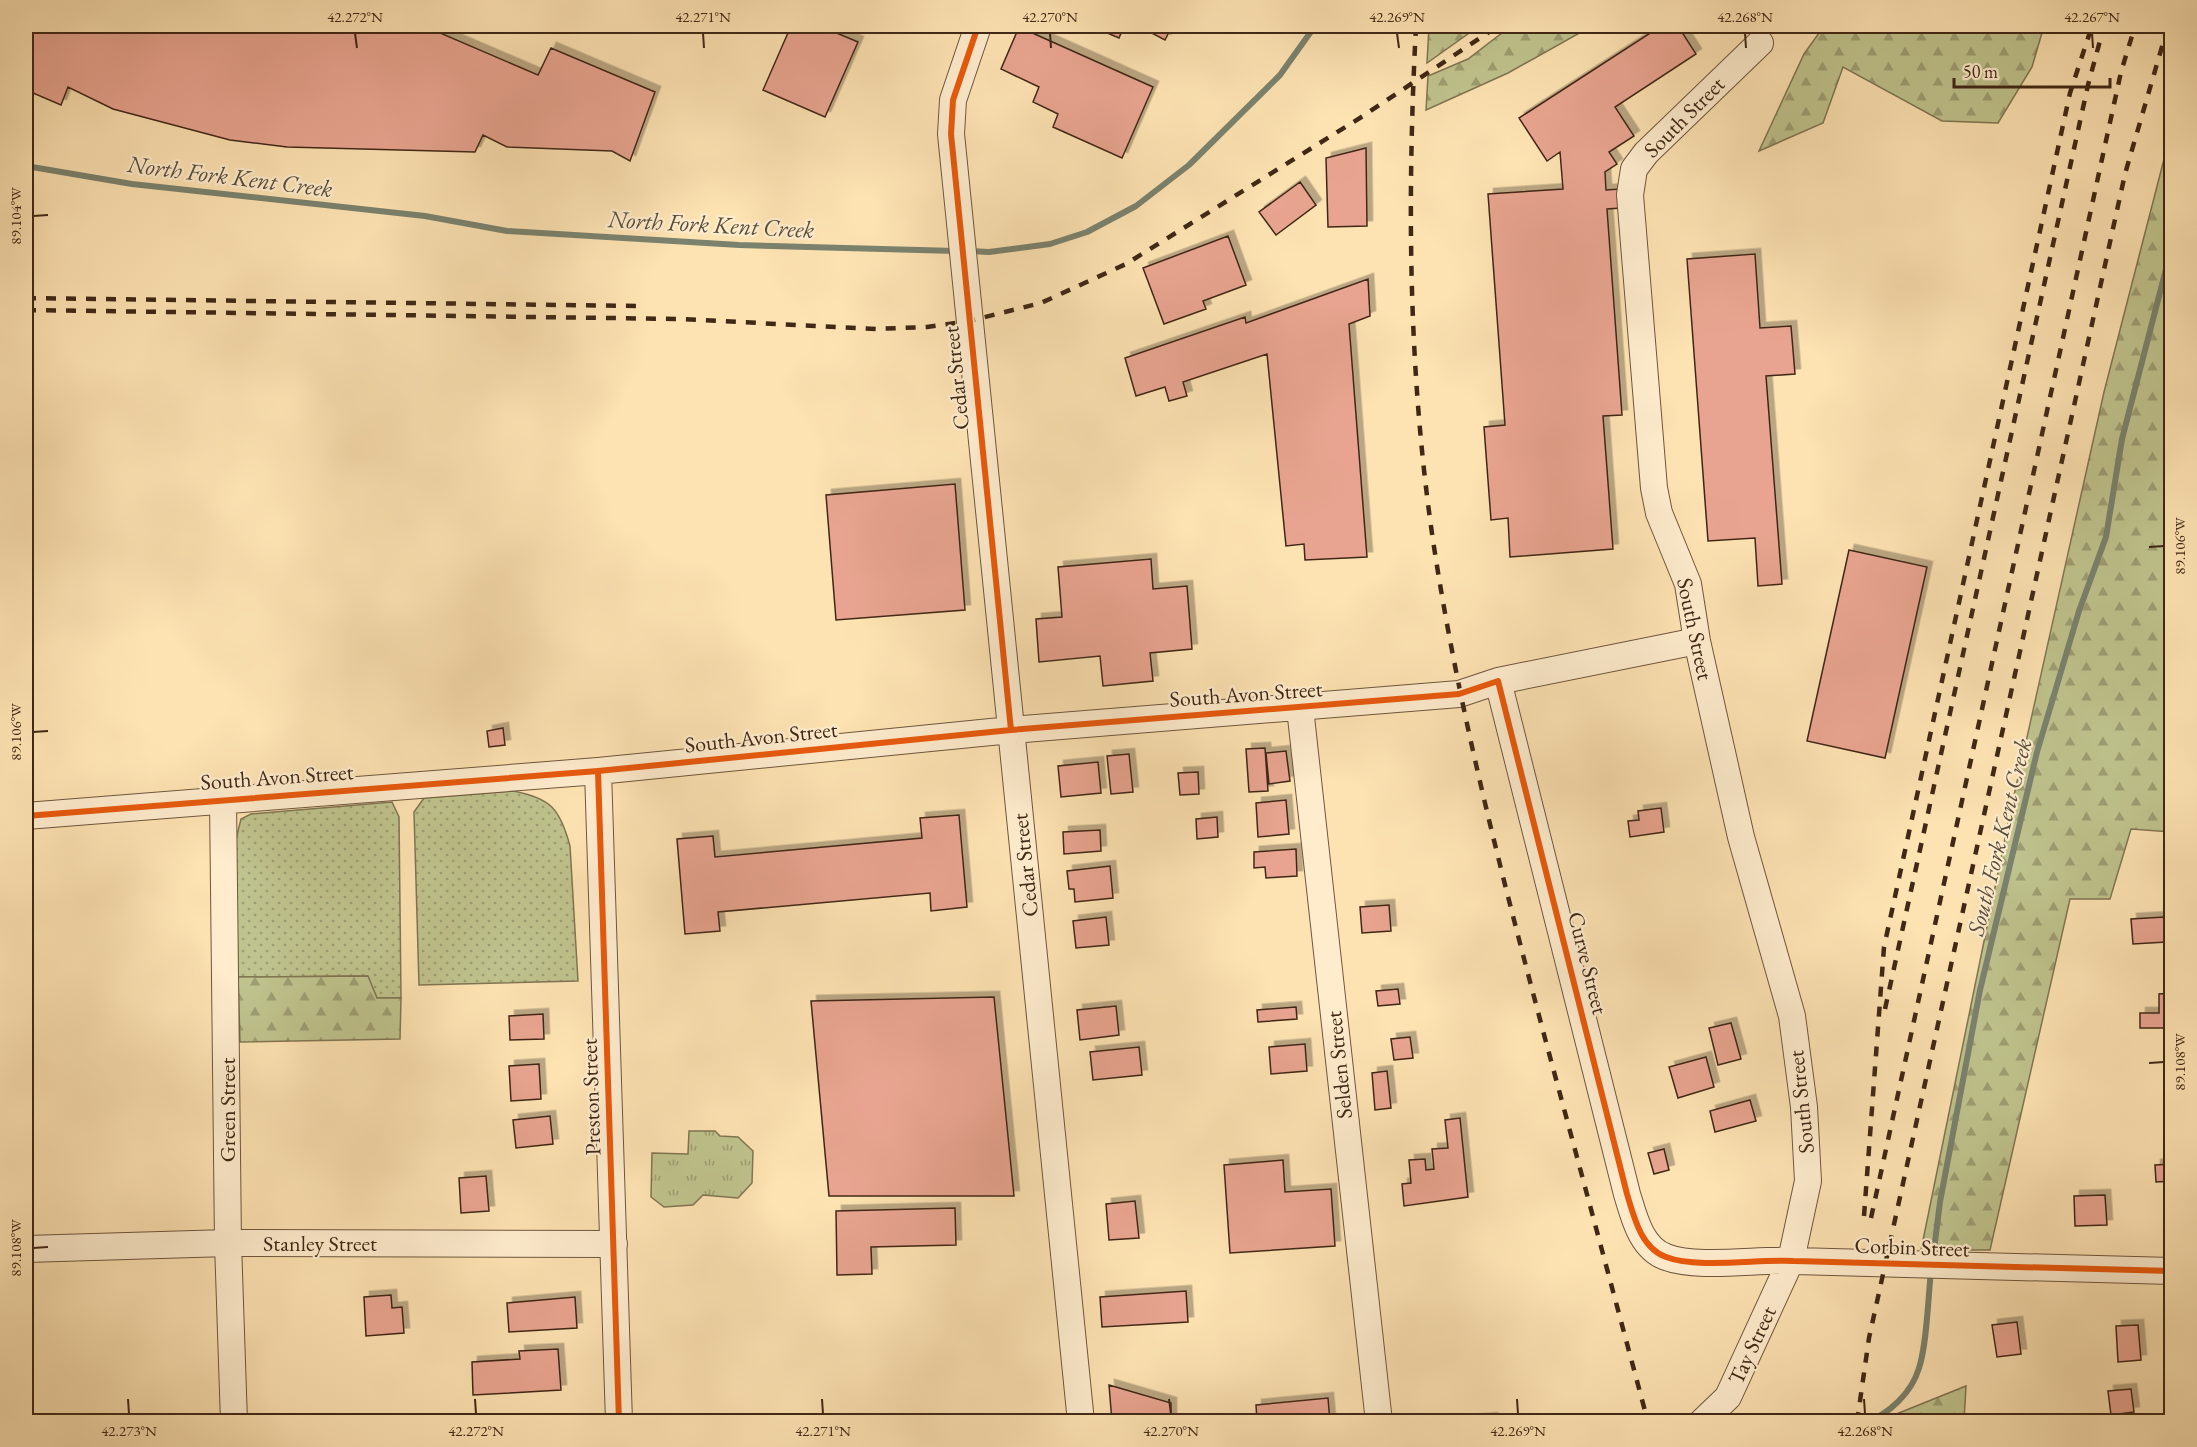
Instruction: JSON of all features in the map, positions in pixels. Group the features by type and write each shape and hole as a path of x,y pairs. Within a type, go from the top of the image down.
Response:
{"street":[{"name":"Cedar Street","path":"978,26 953,100 951,134 1081,1422"},
{"name":"South Street","path":"1760,43 1646,153 1634,169 1630,195 1654,488 1665,530 1688,584 1697,641 1741,837 1792,1016 1804,1107 1808,1181 1791,1260"},
{"name":"South Avon Street","path":"26,816 598,771 1011,730 1459,694 1498,681 1697,641"},
{"name":"Curve Street","path":"1498,681 1627,1194 1636,1223 1653,1250"},
{"name":"Selden Street","path":"1300,708 1378,1422"},
{"name":"Preston Street","path":"598,771 619,1422"},
{"name":"Green Street","path":"223,799 228,1243 234,1422"},
{"name":"Stanley Street","path":"26,1249 228,1243 614,1244"},
{"name":"Corbin Street","path":"1653,1250 1679,1260 1791,1260 1917,1266 2172,1271"},
{"name":"Tay Street","path":"1702,1422 1728,1397 1791,1260"}],"green space":[{"path":"1429,26 1479,26 1427,63"},
{"path":"1511,26 1592,26 1508,73 1426,110 1428,76 1468,59"},
{"path":"1824,26 2044,26 2032,67 1998,123 1942,121 1843,67 1823,123 1759,151 1804,54"},
{"path":"2171,132 2171,832 2131,829 2110,899 2070,899 1990,1250 1921,1250 2011,809 2104,392"},
{"path":"513,791 537,797 552,807 558,814 566,833 570,846 578,981 419,985 414,812 424,798"},
{"path":"392,802 399,817 401,998 377,998 367,976 238,977 235,843 241,819 251,814"},
{"path":"368,976 377,998 401,998 400,1039 240,1042 238,977"},
{"path":"689,1131 715,1131 720,1136 738,1137 753,1151 752,1183 738,1198 703,1195 693,1205 664,1207 651,1197 652,1153 688,1154"},
{"path":"1966,1386 1964,1421 1879,1421"}],"building":[{"path":"26,26 424,26 538,75 551,48 655,92 630,161 612,151 507,147 483,135 475,152 287,147 230,140 113,109 68,87 61,105 26,90"},
{"path":"791,26 820,26 858,42 825,117 763,90"},
{"path":"1091,26 1124,26 1119,38"},
{"path":"1146,26 1172,26 1165,40 1144,29"},
{"path":"1661,26 1678,26 1696,54 1615,107 1634,136 1609,152 1617,164 1605,172 1606,190 1620,189 1621,208 1607,209 1622,415 1603,416 1613,549 1510,557 1508,518 1491,520 1484,427 1505,425 1488,194 1563,189 1560,152 1547,161 1519,118"},
{"path":"1019,27 1153,87 1122,158 1053,127 1058,114 1033,102 1039,87 1001,69"},
{"path":"1366,148 1367,226 1328,227 1326,158"},
{"path":"1300,182 1316,205 1276,235 1259,212"},
{"path":"1228,236 1246,285 1203,301 1206,309 1164,324 1143,268"},
{"path":"1755,254 1760,328 1791,326 1795,374 1766,376 1782,584 1758,586 1755,538 1708,541 1687,259"},
{"path":"1368,279 1370,316 1349,324 1367,557 1305,560 1304,544 1286,546 1267,354 1183,382 1187,396 1169,401 1165,387 1136,396 1125,358 1245,317 1246,323"},
{"path":"955,484 965,610 836,620 826,495"},
{"path":"1849,550 1927,567 1885,758 1807,741"},
{"path":"1151,559 1153,589 1187,586 1192,649 1150,653 1153,681 1103,686 1100,656 1039,662 1036,619 1062,617 1058,567"},
{"path":"503,728 505,745 489,747 487,731"},
{"path":"1265,748 1268,791 1249,792 1246,749"},
{"path":"1286,751 1290,781 1269,784 1266,753"},
{"path":"1129,754 1133,792 1111,794 1107,756"},
{"path":"1098,762 1101,793 1061,797 1058,766"},
{"path":"1198,772 1199,794 1180,795 1178,773"},
{"path":"1286,800 1289,834 1258,837 1256,803"},
{"path":"1661,808 1664,832 1630,837 1628,821 1639,820 1638,811"},
{"path":"959,815 967,907 931,911 930,893 718,912 720,931 685,934 677,839 713,836 715,857 922,838 920,818"},
{"path":"1217,817 1218,837 1197,839 1196,819"},
{"path":"1100,830 1101,851 1064,854 1063,832"},
{"path":"1296,849 1297,876 1266,878 1265,867 1254,868 1254,852"},
{"path":"1110,866 1113,898 1075,902 1074,889 1069,889 1067,871"},
{"path":"1389,905 1391,931 1362,933 1360,907"},
{"path":"1106,917 1109,945 1076,948 1073,921"},
{"path":"2164,917 2166,942 2133,944 2131,919"},
{"path":"1398,989 1400,1004 1378,1006 1376,991"},
{"path":"2172,993 2172,1028 2140,1028 2140,1013 2159,1013 2159,994"},
{"path":"994,997 1014,1196 829,1196 811,1001"},
{"path":"1116,1006 1119,1035 1080,1040 1077,1010"},
{"path":"1296,1007 1297,1019 1258,1022 1257,1010"},
{"path":"543,1014 544,1039 510,1040 509,1016"},
{"path":"1731,1023 1741,1059 1718,1065 1709,1028"},
{"path":"1410,1037 1413,1058 1394,1060 1391,1039"},
{"path":"1305,1044 1307,1071 1271,1074 1269,1047"},
{"path":"1139,1047 1142,1075 1093,1080 1090,1052"},
{"path":"1706,1057 1714,1087 1678,1098 1669,1067"},
{"path":"539,1064 541,1099 511,1101 509,1066"},
{"path":"1387,1071 1391,1108 1375,1110 1372,1073"},
{"path":"1750,1100 1756,1121 1715,1132 1710,1111"},
{"path":"550,1116 553,1144 516,1148 513,1120"},
{"path":"1460,1118 1468,1197 1404,1206 1402,1184 1411,1183 1409,1160 1425,1159 1426,1170 1434,1169 1432,1149 1448,1148 1445,1120"},
{"path":"1664,1149 1669,1170 1654,1174 1648,1153"},
{"path":"1283,1160 1285,1192 1331,1189 1335,1246 1230,1253 1224,1165"},
{"path":"2172,1164 2172,1181 2156,1182 2155,1165"},
{"path":"486,1176 489,1211 461,1213 459,1178"},
{"path":"2105,1195 2107,1225 2075,1226 2074,1196"},
{"path":"1135,1201 1139,1238 1109,1240 1106,1204"},
{"path":"955,1208 956,1245 871,1247 872,1274 837,1275 836,1211"},
{"path":"1186,1291 1188,1322 1102,1327 1100,1297"},
{"path":"391,1295 392,1308 402,1307 404,1333 366,1336 364,1297"},
{"path":"575,1297 577,1328 509,1332 507,1303"},
{"path":"2017,1322 2021,1354 1997,1357 1992,1325"},
{"path":"2138,1325 2141,1360 2118,1362 2116,1326"},
{"path":"558,1349 561,1390 473,1395 472,1362 520,1359 519,1351"},
{"path":"1109,1385 1171,1403 1171,1422 1112,1422"},
{"path":"2131,1389 2134,1412 2111,1415 2108,1391"},
{"path":"1328,1398 1330,1422 1257,1422 1256,1405"},
{"path":"1492,1418 1493,1422 1457,1422 1457,1421"}],"waterway":[{"name":"North Fork Kent Creek","path":"969,251 989,252 1050,244 1087,232 1136,206 1189,165 1280,75 1315,26"},
{"name":"North Fork Kent Creek","path":"26,166 132,184 425,216 507,231 739,245 956,251"},
{"name":"South Fork Kent Creek","path":"1933,1258 1940,1202 1980,990 2037,752 2079,611 2106,537 2122,439 2172,246"},
{"name":"South Fork Kent Creek","path":"1865,1422 1891,1408 1905,1394 1916,1377 1924,1347 1931,1271"}],"railway":[{"path":"1416,26 1411,156 1415,352 1425,482 1444,610 1469,734 1498,857 1648,1422"},
{"path":"26,310 680,319 876,329 927,327 969,321 1041,303 1126,264 1363,116 1498,26"},
{"path":"1864,1216 1884,947 2070,93 2092,26"},
{"path":"1885,1009 2088,85 2104,26"},
{"path":"1871,1218 2121,72 2135,26"},
{"path":"1857,1422 1869,1338 2125,174 2168,26"},
{"path":"26,298 638,306"}],"cycle path":[{"path":"978,26 953,100 951,134 1011,730"},
{"path":"26,816 598,771 1011,730 1459,694 1498,681 1627,1194 1640,1231 1650,1247 1666,1257 1694,1262 1779,1261 2172,1271"},
{"path":"598,771 619,1422"}]}
